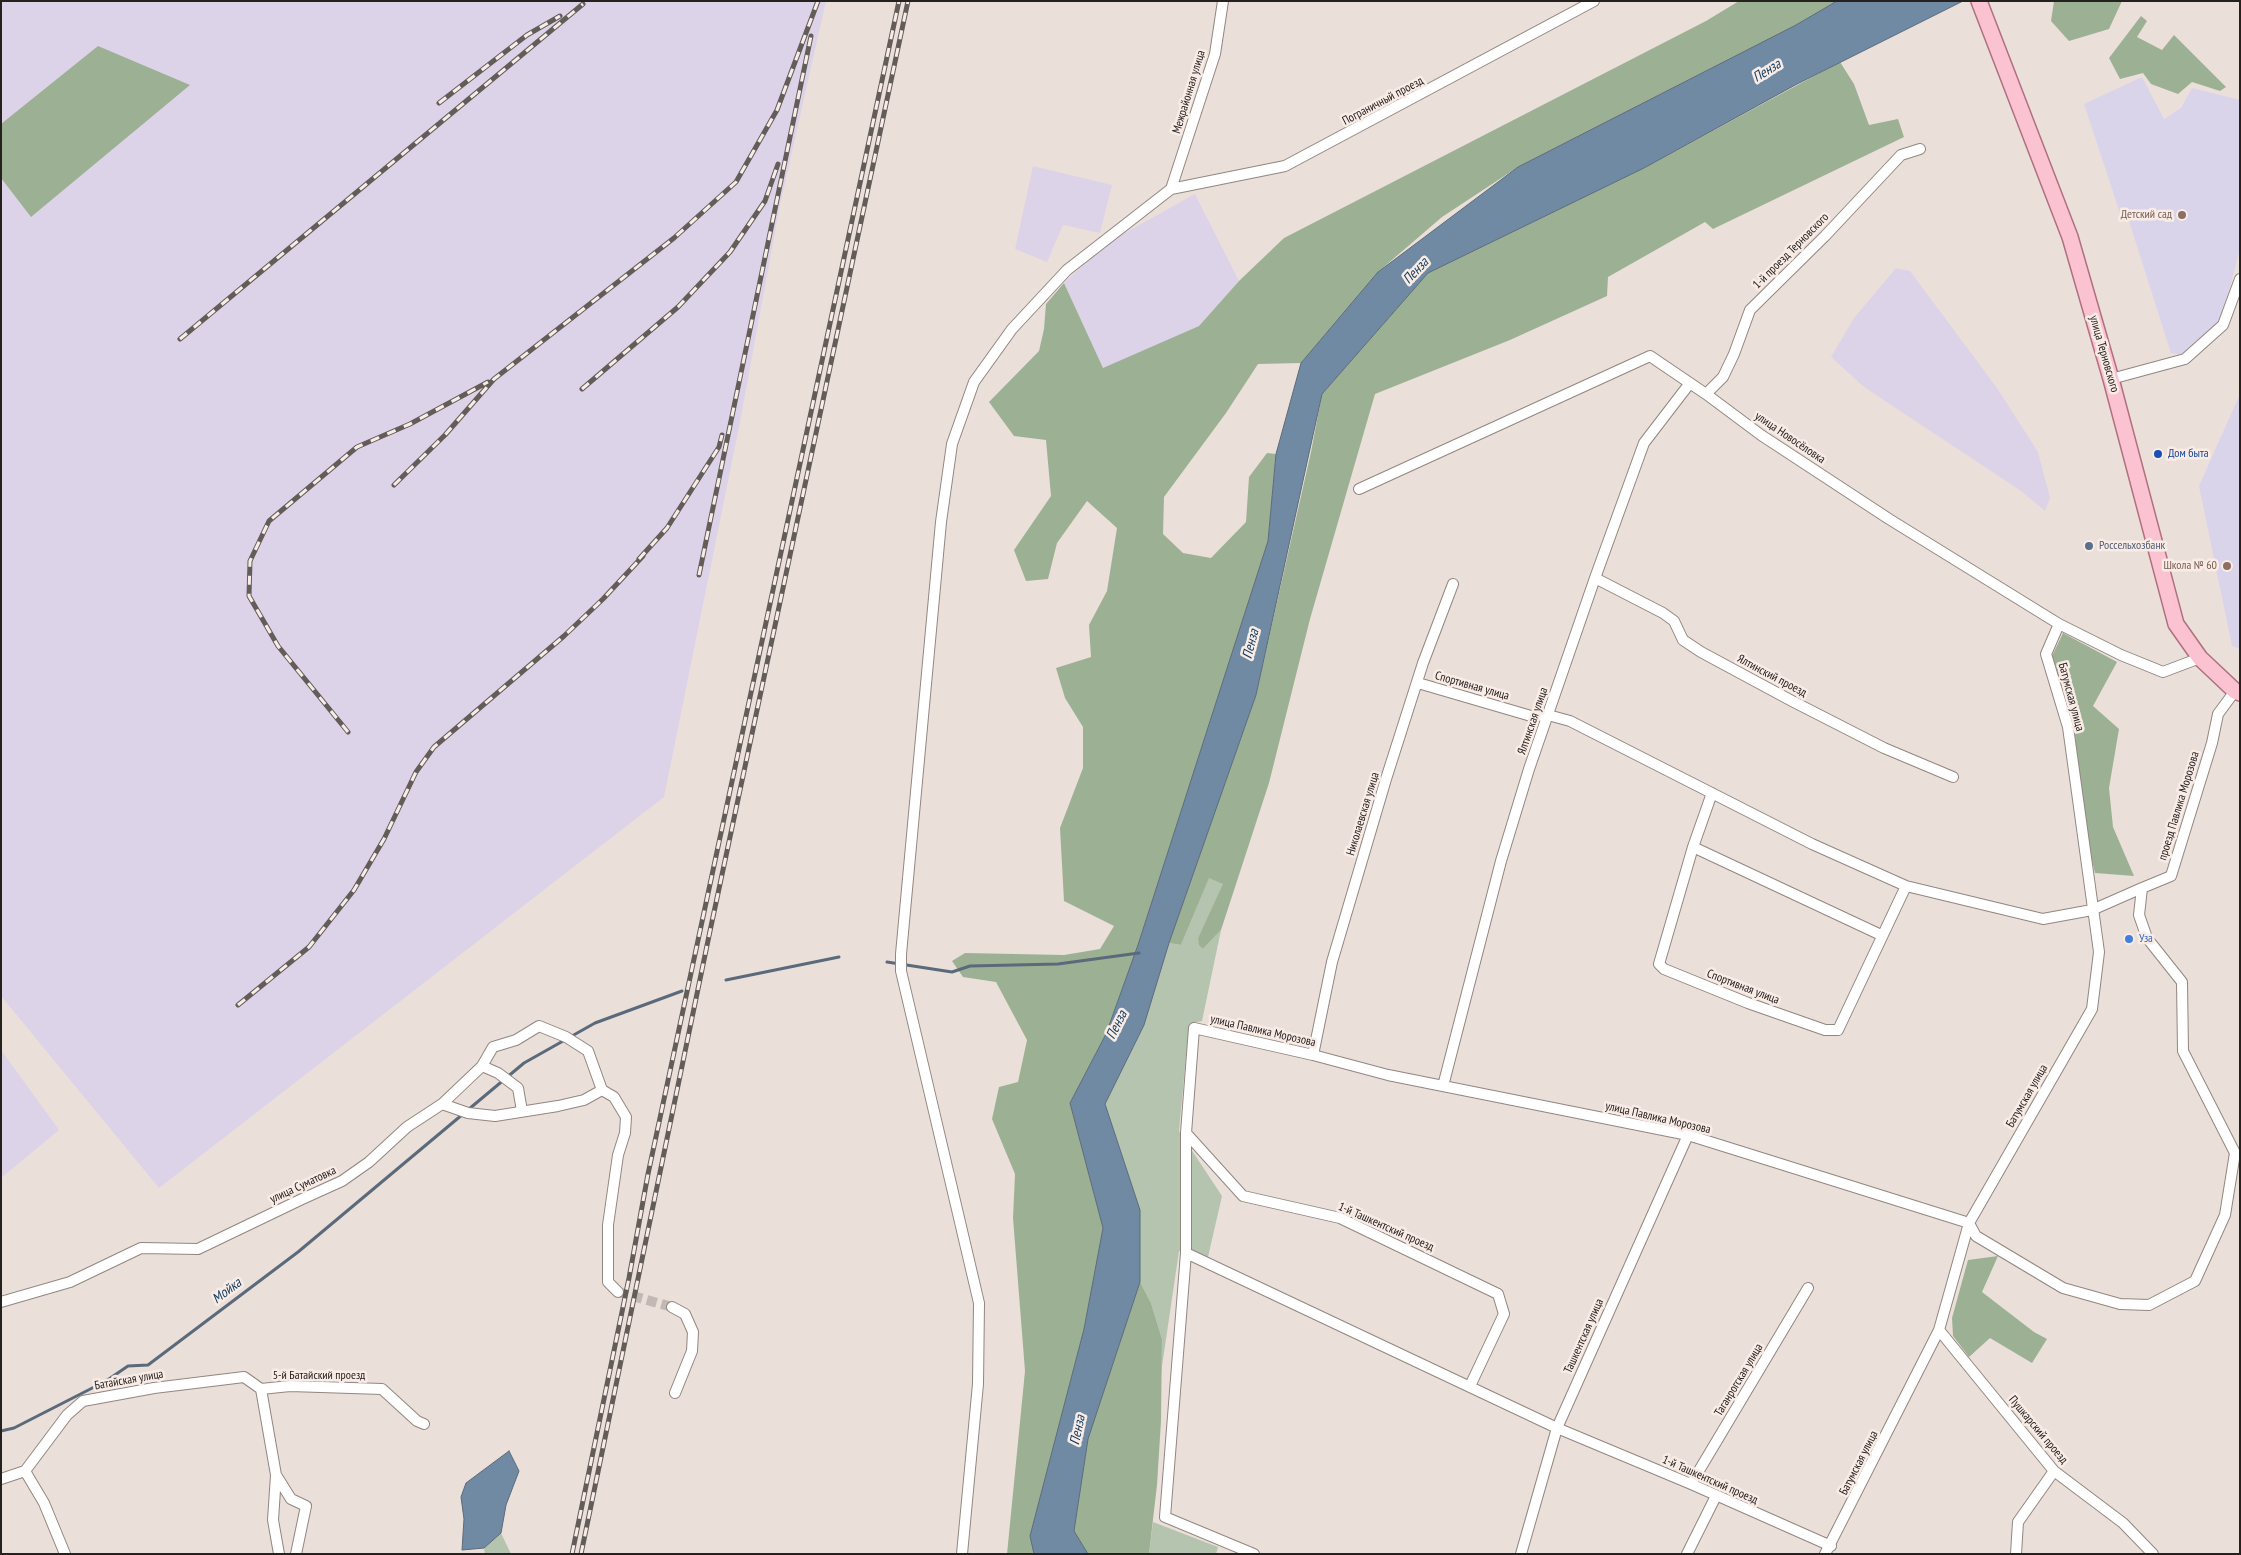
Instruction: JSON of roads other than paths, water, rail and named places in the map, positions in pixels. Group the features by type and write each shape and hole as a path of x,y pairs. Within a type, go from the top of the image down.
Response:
{"main road":[{"name":"улица Терновского","path":"1979,1 2070,237 2111,379 2176,624 2200,658 2237,692"}],"street":[{"name":"Межрайонная улица","path":"1171,189 1215,54 1224,1"},
{"name":"Пограничный проезд","path":"1171,189 1285,166 1594,1"},
{"name":"1-й проезд Терновского","path":"1706,394 1723,376 1734,354 1750,310 1825,236 1900,155 1920,149"},
{"path":"962,1554 978,1384 979,1303 901,971 901,954 941,522 952,444 974,382 1012,329 1067,270 1171,189"},
{"path":"2111,379 2185,359 2224,325 2240,279"},
{"name":"улица Новосёловка","path":"1359,489 1650,356 1706,394 1761,435 1889,519 2059,624 2121,655 2163,672 2200,658"},
{"name":"Ялтинская улица","path":"1442,1086 1501,861 1595,578 1644,443 1690,383"},
{"name":"Ялтинский проезд","path":"1595,578 1663,613 1674,622 1683,640 1701,652 1792,702 1884,748 1953,777"},
{"name":"Николаевская улица","path":"1313,1055 1332,962 1386,779 1423,663 1453,584"},
{"name":"Батумская улица","path":"1828,1550 1940,1330 1969,1223 2092,1009 2099,952 2068,727 2046,654 2059,624"},
{"name":"Спортивная улица","path":"1418,683 1531,716 1548,716 1570,721 1812,844 1906,886 2043,919 2092,910 2142,888"},
{"name":"проезд Павлика Морозова","path":"2142,888 2171,876 2212,743 2218,714 2237,692"},
{"name":"Спортивная улица","path":"1712,793 1693,847 1659,964 1664,969 1748,1003 1825,1030 1838,1030 1881,935 1906,886"},
{"path":"1693,847 1881,935"},
{"path":"1969,1223 1976,1236 2063,1288 2120,1304 2148,1305 2195,1281 2225,1215 2235,1153 2183,1051 2182,982 2148,938 2140,915 2142,888"},
{"name":"улица Суматовка","path":"1,1302 70,1282 141,1248 198,1249 342,1181 368,1162 407,1127 442,1104 482,1066 493,1048 516,1040 539,1026 566,1037 588,1051 602,1090"},
{"name":"улица Павлика Морозова","path":"1186,1133 1194,1028 1313,1055 1388,1075 1688,1135 1969,1223"},
{"path":"482,1066 498,1073 518,1088 522,1111"},
{"path":"442,1104 468,1113 495,1116 584,1100 602,1090 614,1098 626,1117 625,1133 618,1154 608,1225 608,1282 618,1292"},
{"path":"1186,1133 1186,1253 1165,1518 1254,1554"},
{"name":"1-й Ташкентский проезд","path":"1186,1133 1243,1196 1340,1218 1498,1294 1504,1314 1470,1386"},
{"name":"Ташкентская улица","path":"1521,1554 1557,1428 1688,1135"},
{"name":"1-й Ташкентский проезд","path":"1186,1253 1557,1428 1691,1484 1828,1550"},
{"name":"Таганрогская улица","path":"1691,1484 1808,1288"},
{"path":"672,1307 685,1314 693,1332 692,1351 675,1393"},
{"name":"Пушкарский проезд","path":"1940,1330 2054,1471 2123,1523 2153,1554"},
{"name":"Батайская улица","path":"26,1471 67,1415 83,1401 154,1388 244,1377 261,1389"},
{"name":"5-й Батайский проезд","path":"261,1389 290,1386 382,1388 417,1421 424,1424"},
{"path":"261,1389 276,1475 273,1520 279,1554"},
{"path":"1,1479 26,1471 44,1503 65,1554"},
{"path":"2016,1554 2018,1522 2054,1471"},
{"path":"276,1475 291,1499 306,1506 296,1554"},
{"path":"1687,1554 1716,1496"}],"water":[{"name":"Пенза","path":"1837,1 1963,1 1797,84 1644,168 1428,273 1322,394 1256,695 1169,943 1144,1025 1105,1104 1140,1210 1140,1282 1088,1439 1074,1531 1088,1554 1034,1554 1030,1536 1084,1329 1103,1228 1070,1103 1106,1034 1138,945 1268,541 1276,454 1301,363 1378,272 1518,167 1796,25"},
{"path":"509,1451 519,1471 506,1505 501,1533 484,1548 462,1550 464,1519 461,1497 466,1483"}],"waterway":[{"path":"887,962 952,972 970,966 1058,964 1139,953"},
{"path":"726,980 839,957"},
{"name":"Мойка","path":"1,1431 14,1428 106,1381 128,1366 148,1365 298,1252 524,1063 595,1023 682,991"}],"tunnel":[{"path":"618,1292 672,1307"}],"railway":[{"path":"394,485 445,435 494,379 674,238 736,182 777,110 818,1"},
{"path":"572,1554 629,1278 648,1174 899,1"},
{"path":"581,1554 710,931 908,1"},
{"path":"180,339 583,4"},
{"path":"439,103 527,35 560,16"},
{"path":"699,575 811,36"},
{"path":"582,389 678,307 730,252 765,201 778,164"},
{"path":"348,732 278,646 249,596 250,561 269,521 357,447 410,424 488,382"},
{"path":"639,559 667,528 719,447 722,435"},
{"path":"238,1005 309,947 354,890 384,839 416,772 434,747 564,636 603,599 643,556"}],"place":[{"name":"Детский сад","path":"2182,215"},
{"name":"Дом быта","path":"2158,454"},
{"name":"Россельхозбанк","path":"2089,546"},
{"name":"Школа № 60","path":"2227,566"},
{"name":"Уза","path":"2129,939"}]}
